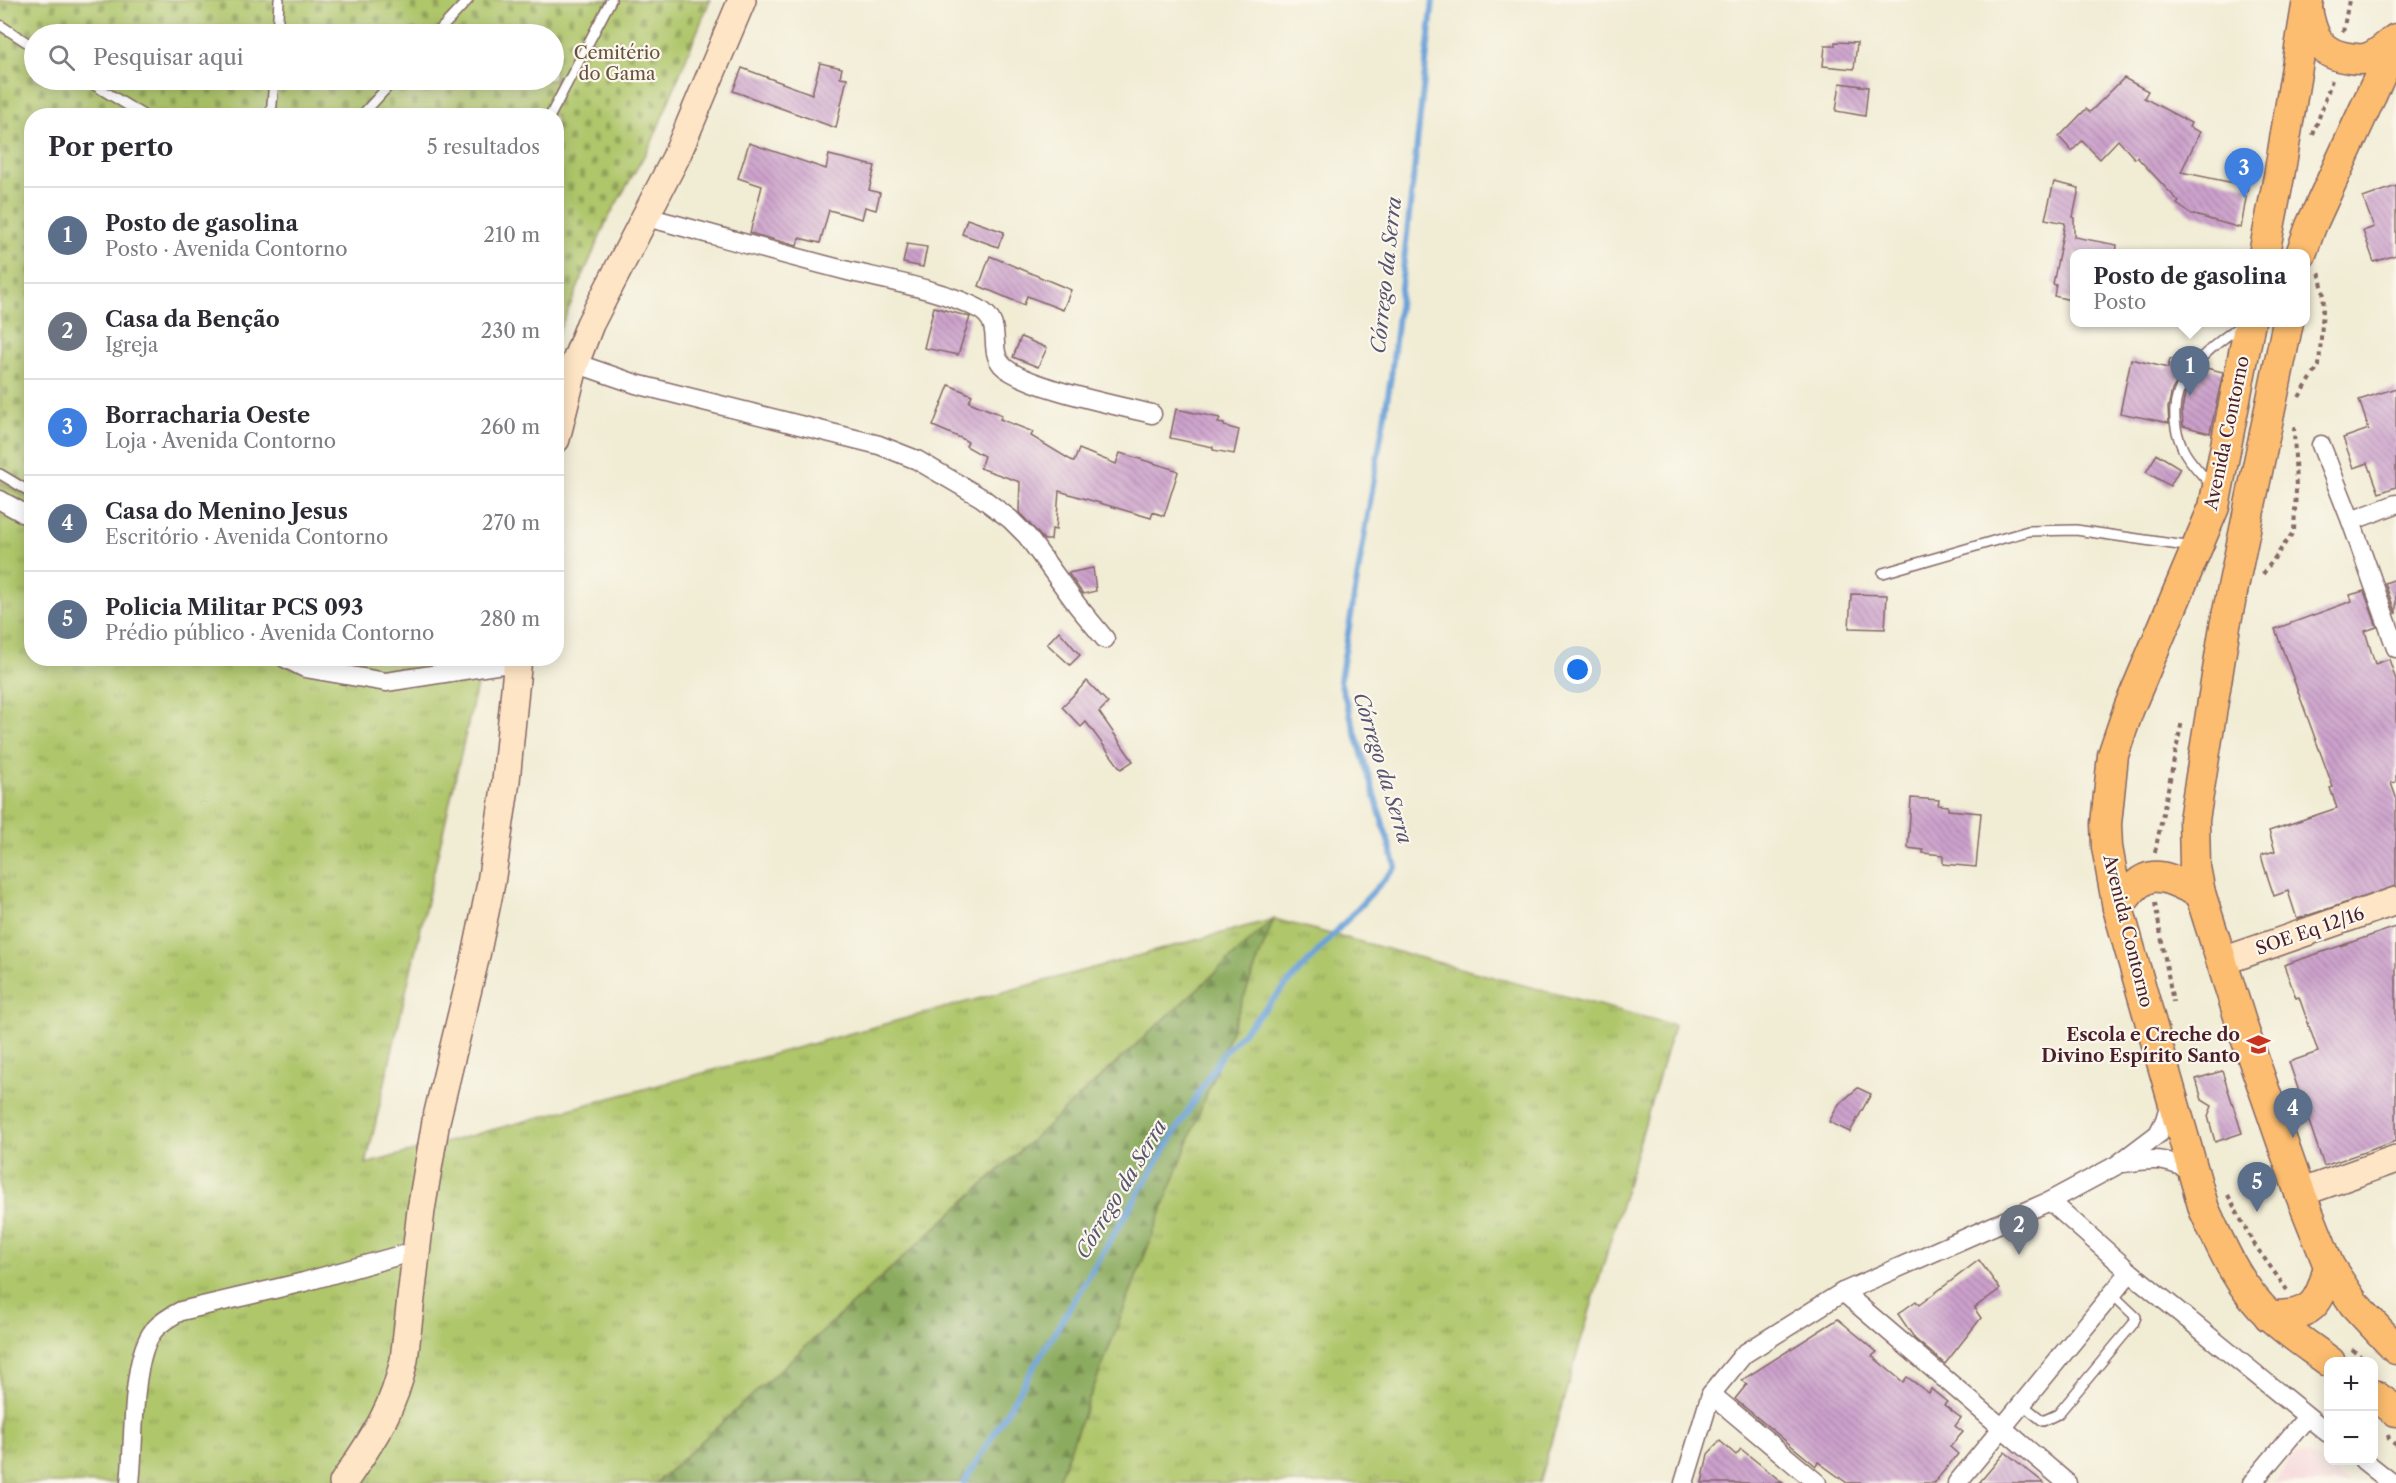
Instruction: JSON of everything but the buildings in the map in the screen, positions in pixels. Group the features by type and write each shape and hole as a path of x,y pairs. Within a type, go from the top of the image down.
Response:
{"main road":[{"path":"2308,3 2310,27 2320,45 2329,53 2339,57 2368,58 2396,40"},
{"path":"2265,249 2280,176 2308,3"},
{"path":"2306,240 2396,40"},
{"name":"Avenida Contorno","path":"2249,327 2216,499 2198,548 2129,708 2113,755 2106,824 2107,847 2118,908 2204,1209 2244,1286 2269,1316 2340,1354"},
{"name":"Avenida Contorno","path":"2285,335 2223,637 2194,820 2193,845 2200,893 2244,1032 2300,1193 2329,1266 2354,1304 2396,1349"},
{"path":"2216,499 2241,555"},
{"path":"2118,908 2134,886 2150,876 2161,876 2173,880 2200,893"},
{"path":"2269,1316 2291,1316 2313,1305 2321,1293 2329,1266"},
{"path":"2378,1398 2396,1411"}],"street":[{"path":"564,405 574,363 605,292 676,157 742,0"},
{"path":"646,217 922,290 978,309 988,316 993,324 998,358 1003,366 1059,390 1152,414"},
{"path":"574,363 636,384 879,444 917,460 982,498 1010,519 1027,536 1105,639"},
{"path":"2321,445 2351,521 2396,648"},
{"path":"0,500 24,514"},
{"path":"2351,521 2396,504"},
{"path":"301,666 386,682 482,666"},
{"path":"344,1483 376,1436 399,1384 404,1360 415,1251 436,1121 477,951 490,883 506,781 517,666"},
{"name":"SOE Eq 12/16","path":"2223,961 2396,901"},
{"path":"1684,1483 1711,1395 1744,1354 1843,1292 2050,1201 2117,1165 2158,1134 2172,1098"},
{"path":"2117,1165 2152,1158 2167,1160 2191,1170"},
{"path":"2300,1193 2396,1159"},
{"path":"2050,1201 2130,1272 2324,1430"},
{"path":"130,1483 139,1366 148,1340 165,1320 181,1311 415,1251"},
{"path":"1957,1483 2130,1272"},
{"path":"1843,1292 2067,1483"},
{"path":"1711,1395 1817,1483"},
{"path":"2252,1483 2307,1417"},
{"path":"2368,1465 2392,1483"}],"lane":[{"path":"278,24 279,0"},
{"path":"445,24 468,0"},
{"path":"564,89 611,0"},
{"path":"0,25 24,41"},
{"path":"102,90 132,108"},
{"path":"272,108 273,90"},
{"path":"368,108 385,90"},
{"path":"554,108 564,90"},
{"path":"2216,499 2184,452 2176,429 2174,406 2185,376 2210,347 2238,327"},
{"path":"0,474 24,488"},
{"path":"1883,573 2028,531 2076,530 2198,548"},
{"path":"2023,1405 2043,1421 2058,1414 2133,1324 2136,1317 2113,1295"}],"path":[{"path":"2311,143 2339,57 2349,0"},
{"path":"2298,398 2319,366 2324,296 2310,252"},
{"path":"2260,579 2294,531 2296,490 2293,418"},
{"path":"2174,1007 2150,876 2184,713"},
{"path":"2227,1192 2252,1241 2303,1312"}],"shaded area":[{"path":"2295,1454 2311,1455 2348,1483 2273,1483"}],"green space":[{"name":"Cemitério do Gama","path":"0,0 710,0 652,142 607,220 564,320 564,108 24,108 24,496 0,482"},
{"path":"0,482 24,496 24,666 481,666 366,1164 1274,919 1674,1025 1539,1483 1057,1483 1273,920 656,1483 0,1483"},
{"path":"1274,919 1057,1483 656,1483"}],"waterway":[{"name":"Córrego da Serra","path":"964,1483 1221,1056 1396,867 1340,681 1391,377 1433,0"}],"place":[{"name":"Borracharia Oeste","path":"2244,198"},
{"name":"Posto de gasolina","path":"2190,396"},
{"name":"Escola e Creche do Divino Espírito Santo","path":"2258,1045"},
{"name":"Casa do Menino Jesus","path":"2293,1138"},
{"name":"Policia Militar PCS 093","path":"2257,1212"},
{"name":"Casa da Benção","path":"2019,1255"}]}
